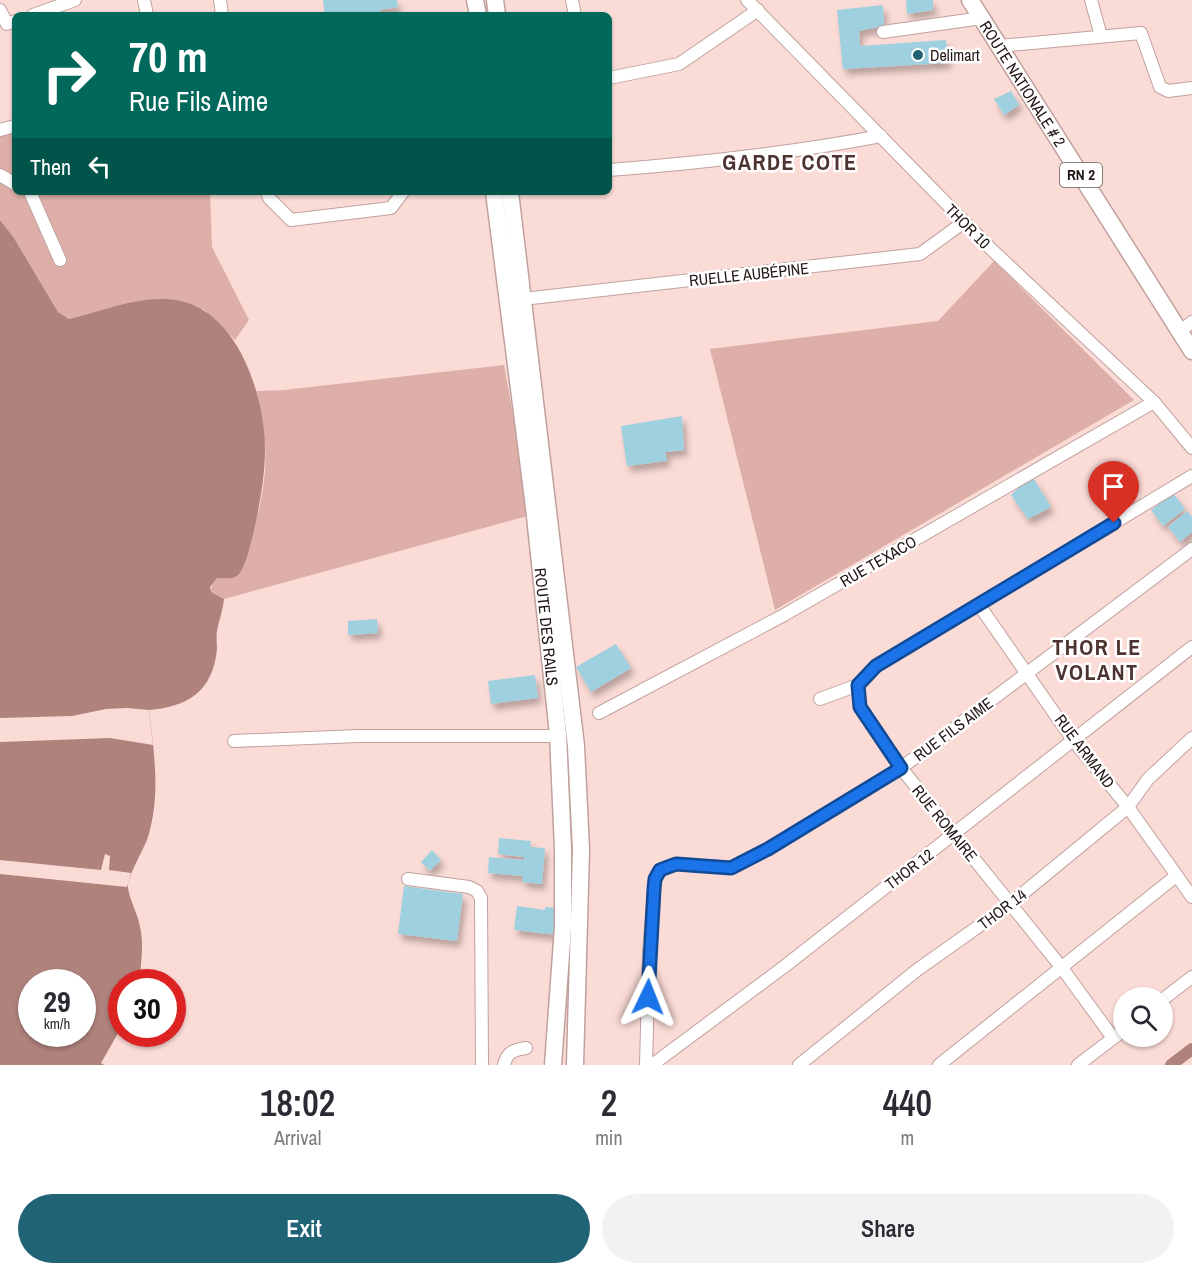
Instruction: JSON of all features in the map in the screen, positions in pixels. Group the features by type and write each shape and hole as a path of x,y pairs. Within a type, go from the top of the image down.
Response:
{"main road":[{"name":"ROUTE NATIONALE # 2","path":"970,0 1186,327 1192,351"},
{"name":"ROUTE DES RAILS","path":"494,195 534,507 558,734 563,849 562,927 553,1065"},
{"name":"ROUTE DES RAILS","path":"510,195 576,746 581,850 575,1065"}],"street":[{"path":"41,12 75,0"},
{"name":"THOR 10","path":"747,0 964,222 1154,402 1192,448"},
{"path":"1091,0 1101,36"},
{"path":"0,10 7,24 12,22"},
{"path":"612,77 679,64 758,10"},
{"path":"883,32 982,18"},
{"path":"999,46 1141,33 1160,87 1168,91 1192,88"},
{"path":"612,171 833,145 881,136"},
{"path":"31,195 60,260"},
{"path":"268,195 291,219 391,208 401,195"},
{"name":"RUELLE AUBÉPINE","path":"523,299 920,254 964,222"},
{"name":"RUE TEXACO","path":"599,713 784,615 1154,402"},
{"path":"820,699 858,685 876,666 1192,476"},
{"name":"RUE FILS AIME","path":"646,1065 649,952 655,879 660,870 676,864 731,868 768,849 901,768 1192,549"},
{"name":"RUE ARMAND","path":"979,605 1073,740 1128,807 1192,897"},
{"name":"THOR 12","path":"652,1065 785,966 1192,647"},
{"name":"RUE ROMAIRE","path":"858,685 860,707 901,768 1113,1028"},
{"path":"234,741 359,736 551,736"},
{"name":"THOR 14","path":"799,1065 917,970 1010,904 1128,807 1148,779 1192,738"},
{"path":"939,1065 1176,876"},
{"path":"408,879 469,887 477,891 482,898 482,1065"},
{"path":"1173,992 1192,977"},
{"path":"1078,1065 1113,1038"},
{"path":"504,1065 506,1056 514,1050 526,1048"}],"shaded area":[{"path":"12,120 12,195 210,195 212,247 249,320 235,340 203,309 83,316 69,319 58,312 14,238 0,220 0,125"},
{"path":"0,220 14,238 58,312 69,319 124,304 167,299 181,301 201,309 219,322 245,360 254,383 264,429 264,476 245,563 237,576 217,578 210,587 211,592 224,599 217,631 215,664 204,686 196,694 176,705 149,710 155,774 154,805 148,837 128,884 141,933 141,969 108,969 108,1047 110,1047 101,1063 104,1065 0,1065"},
{"path":"994,261 1134,400 775,610 710,349 938,321"},
{"path":"504,365 531,515 224,599 211,592 218,578 244,564 260,506 265,461 257,391 284,390"}],"pier":[{"path":"106,709 149,710 153,745 110,738 0,742 0,718 72,716"},
{"path":"105,854 110,856 109,870 131,873 127,887 0,874 0,860 101,870"}],"building":[{"path":"323,0 397,0 398,7 380,10 380,12 325,12"},
{"path":"906,0 933,0 933,10 907,14"},
{"path":"883,5 884,26 859,31 860,46 946,40 948,63 843,69 837,10"},
{"path":"1011,91 1019,105 1004,115 994,99"},
{"path":"682,416 684,450 665,452 667,461 627,466 621,426"},
{"path":"1034,479 1051,507 1028,519 1011,495 1020,486"},
{"path":"1173,493 1185,509 1163,526 1151,510"},
{"path":"1187,511 1192,517 1192,532 1180,542 1168,527"},
{"path":"377,619 378,633 348,635 348,621"},
{"path":"616,644 631,668 591,692 576,667"},
{"path":"535,675 538,698 491,704 488,681"},
{"path":"499,838 531,841 530,847 545,848 542,884 522,882 523,876 488,873 489,857 524,860 524,857 498,854"},
{"path":"432,850 441,860 430,871 421,862"},
{"path":"404,886 463,894 457,941 398,934"},
{"path":"517,906 545,910 545,907 557,908 558,935 514,930"}],"waterway":[{"path":"1171,1065 1192,1049"}],"place":[{"name":"Delimart","path":"918,55"}],"district":[{"name":"GARDE COTE","path":"790,162"},
{"name":"THOR LE VOLANT","path":"1097,660"}],"route":[{"path":"648,997 654,889 655,879 660,870 668,865 676,864 731,868 768,849 901,768 860,707 858,685 876,666 1114,523"}]}
